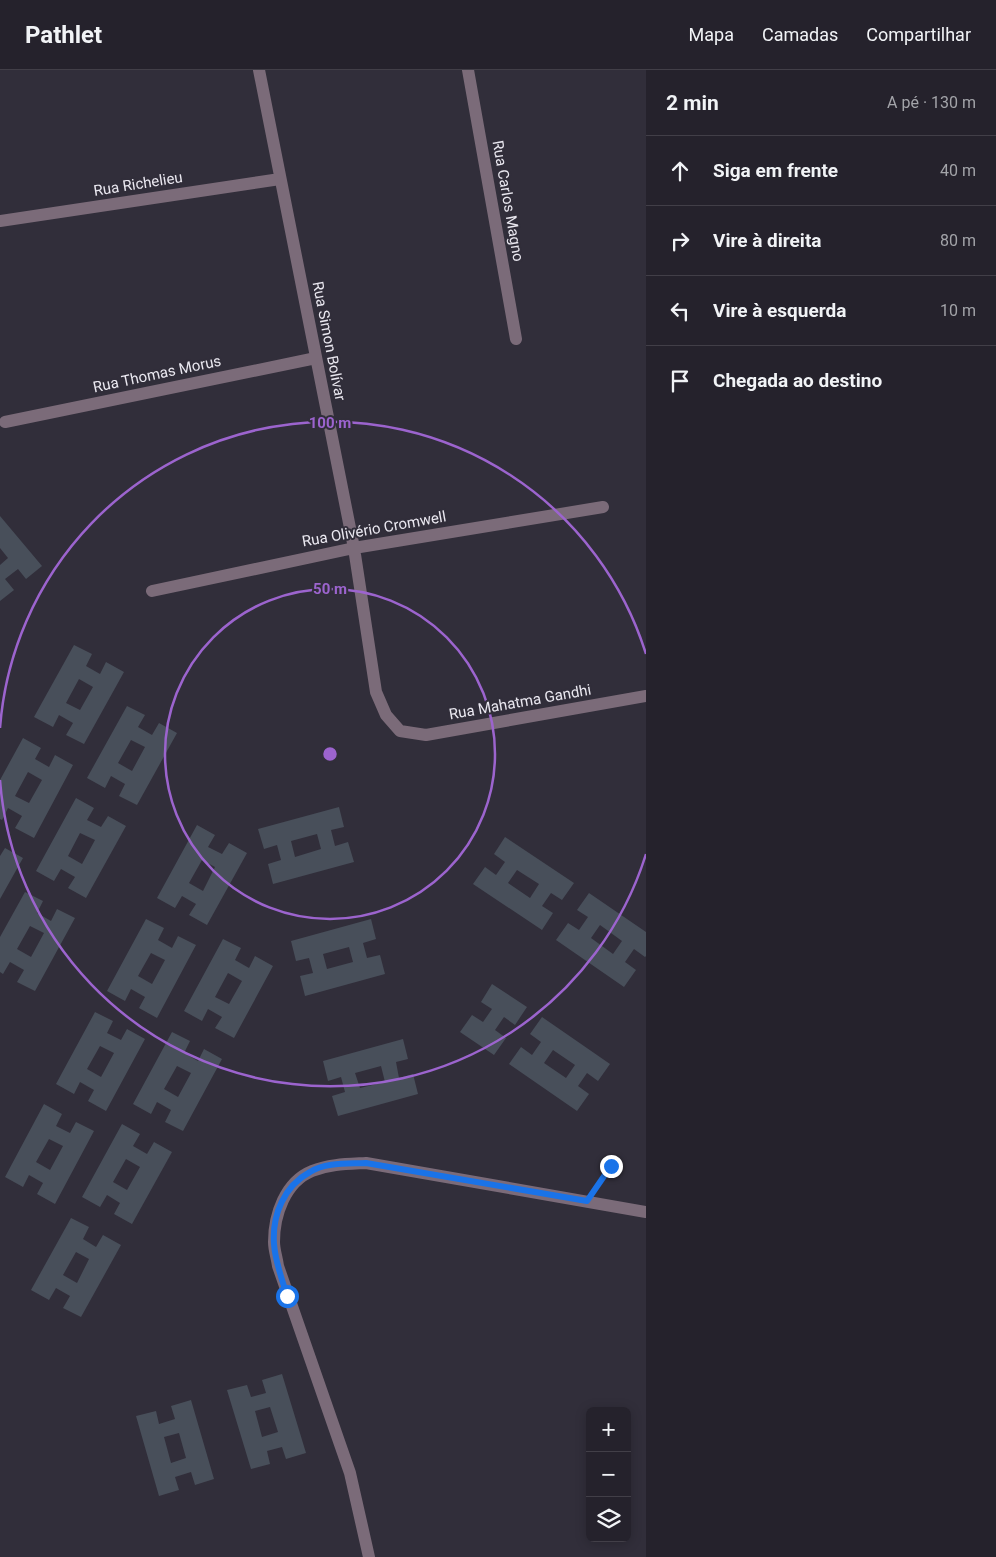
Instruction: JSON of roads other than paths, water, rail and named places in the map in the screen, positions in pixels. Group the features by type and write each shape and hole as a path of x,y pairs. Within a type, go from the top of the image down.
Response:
{"street":[{"name":"Rua Simon Bolívar","path":"259,70 354,548 376,692 386,714 400,731"},
{"name":"Rua Carlos Magno","path":"468,70 516,339"},
{"name":"Rua Richelieu","path":"0,221 280,179"},
{"name":"Rua Thomas Morus","path":"5,422 316,358"},
{"name":"Rua Olivério Cromwell","path":"152,591 354,548 602,507"},
{"name":"Rua Mahatma Gandhi","path":"400,731 426,735 646,696"},
{"path":"369,1557 350,1473 278,1266 274,1244 275,1224 281,1203 292,1184 310,1171 335,1164 366,1163 646,1212"}]}
